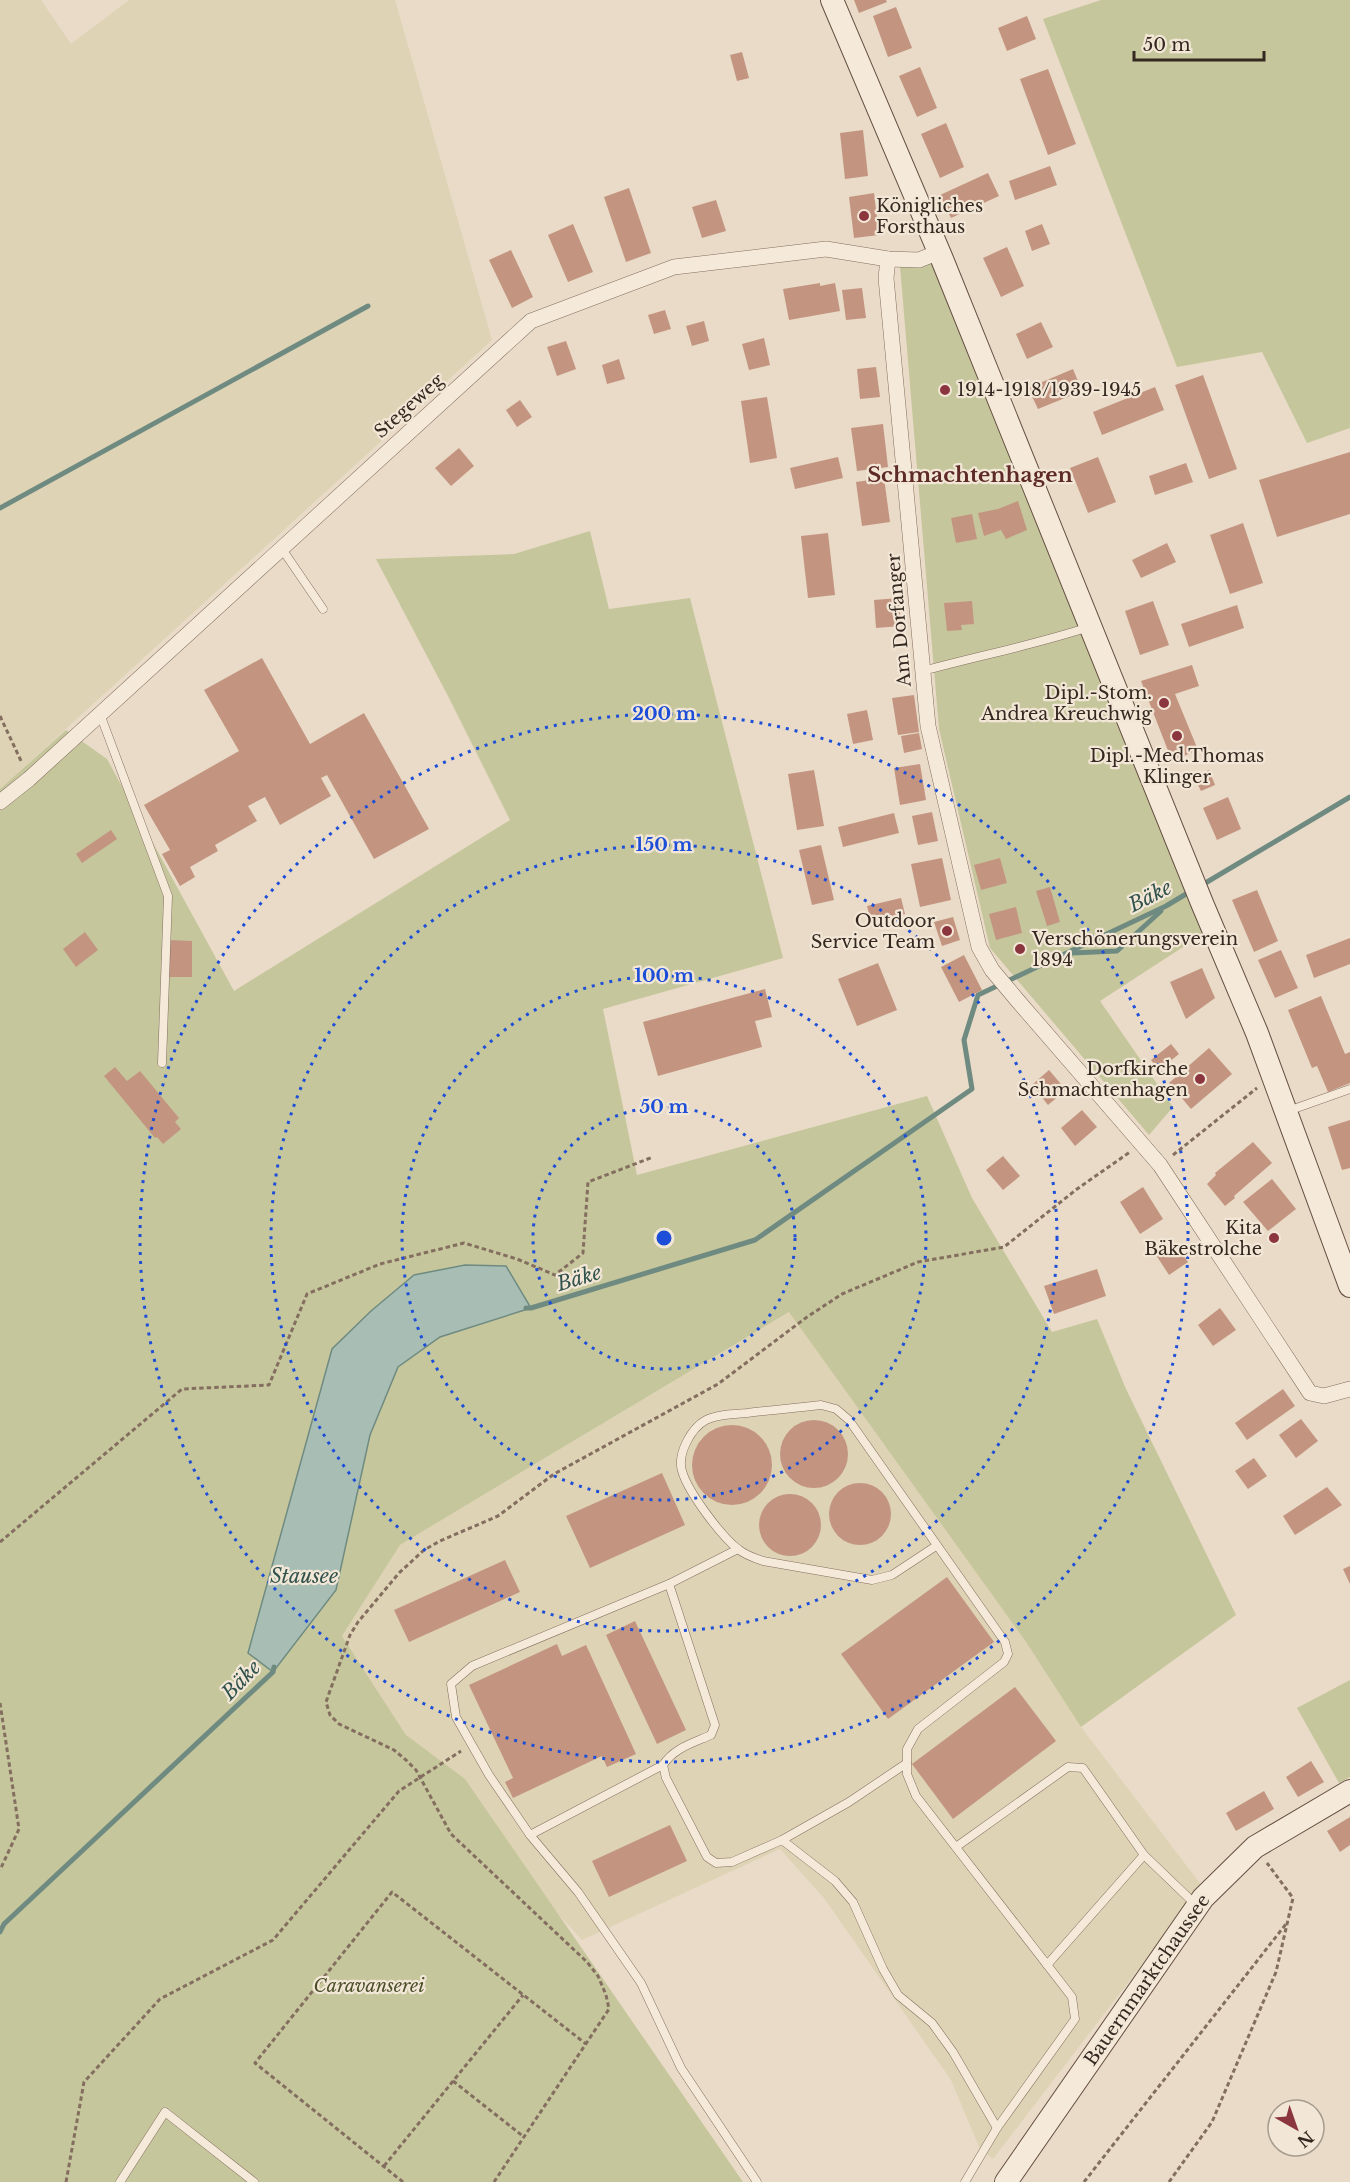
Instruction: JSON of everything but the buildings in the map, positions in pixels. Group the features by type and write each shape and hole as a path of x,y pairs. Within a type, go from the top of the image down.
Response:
{"main road":[{"path":"832,0 939,252 1273,1075 1350,1286"},
{"name":"Bauernmarktchaussee","path":"1006,2182 1198,1906 1255,1847 1350,1791"}],"street":[{"name":"Stegeweg","path":"0,802 29,779 531,321 674,267 826,249 888,259 919,260 939,252"},
{"name":"Am Dorfanger","path":"888,259 886,278 928,726 978,947 992,970 1141,1144"},
{"path":"1141,1144 1160,1165 1310,1393 1324,1396 1350,1389"}],"lane":[{"path":"282,549 323,609"},
{"path":"923,671 1090,627"},
{"path":"100,714 168,896 162,1063"},
{"path":"1287,1111 1350,1089"},
{"path":"936,1546 892,1575 872,1580 763,1561 738,1549 721,1533 686,1480 681,1469 686,1443 694,1430 706,1420 722,1415 820,1406 836,1408 849,1420 1005,1642 1008,1654 1004,1662 918,1728 907,1749 907,1774 916,1796 1071,1997 1075,2019 997,2128 965,2182"},
{"path":"738,1549 669,1584 472,1666 451,1684 456,1717 489,1775 530,1834 578,1892 641,1983 681,2068 757,2182"},
{"path":"530,1834 663,1765 669,1755 711,1735 715,1725 669,1584"},
{"path":"663,1765 666,1778 699,1844 707,1857 716,1863 732,1862 782,1840 849,1802 907,1762"},
{"path":"956,1846 1068,1767 1083,1768 1144,1855 1198,1906"},
{"path":"782,1840 835,1881 853,1902 883,1969 898,1995 932,2023 953,2052 997,2128"},
{"path":"1047,1965 1144,1855"},
{"path":"120,2182 165,2112 254,2182"}],"path":[{"path":"0,716 29,779"},
{"path":"1160,1165 1273,1075"},
{"path":"494,2182 609,2009 606,1995 598,1976 575,1950 451,1834 420,1778 406,1760 394,1750 339,1724 330,1715 326,1702 350,1635 358,1622 399,1573 424,1550 498,1516 554,1474 717,1384 842,1294 918,1262 1004,1247 1141,1144"},
{"path":"0,1542 182,1389 269,1385 307,1294 380,1264 464,1243 517,1258 555,1275 583,1253 588,1182 653,1157"},
{"path":"0,1703 19,1829 0,1870"},
{"path":"66,2182 84,2082 160,1999 273,1940 399,1791 471,1744"},
{"path":"1169,2182 1212,2122 1276,1972 1293,1898 1255,1847"},
{"path":"403,2182 255,2063 392,1892 586,2044"},
{"path":"1084,2182 1287,1923"},
{"path":"384,2166 523,1995"},
{"path":"453,2081 524,2137"}],"shaded area":[{"path":"0,0 41,0 71,44 129,0 395,0 492,340 0,789"},
{"path":"790,1312 1026,1642 1081,1727 1202,1886 993,2159 980,2149 951,2080 824,1898 780,1849 582,1940 434,1778 342,1636 400,1545"}],"green space":[{"path":"1101,0 1350,0 1350,428 1307,443 1262,352 1177,367 1043,19"},
{"path":"932,261 1203,934 1100,1001 1173,1107 1149,1135 990,948 939,729 900,266"},
{"name":"Caravanserei","path":"590,531 609,609 690,598 783,958 603,1009 637,1175 927,1096 972,1198 1052,1332 1097,1319 1126,1389 1236,1615 1081,1727 1026,1642 789,1312 400,1545 342,1636 406,1735 465,1779 743,2182 0,2182 0,789 66,730 107,759 234,991 510,820 376,559 514,554","holes":["408,1279 531,1308 440,1337 398,1367 370,1435 351,1518 332,1349"]},
{"path":"1350,1680 1350,1777 1339,1783 1297,1708"}],"water":[{"name":"Stausee","path":"465,1265 506,1266 531,1308 440,1337 398,1367 370,1435 336,1590 273,1672 248,1653 332,1349 371,1311 414,1275"}],"waterway":[{"path":"0,508 368,306"},
{"name":"Bäke","path":"1202,885 1350,797"},
{"name":"Bäke","path":"526,1308 755,1240 972,1089 964,1040 978,995 1166,906 1191,891"},
{"path":"1072,953 1117,951 1161,911"},
{"name":"Bäke","path":"0,1932 4,1924 273,1672 274,1667"}],"place":[{"name":"Königliches Forsthaus","path":"864,216"},
{"name":"1914-1918/1939-1945","path":"945,390"},
{"name":"Dipl.-Stom. Andrea Kreuchwig","path":"1164,703"},
{"name":"Dipl.-Med.Thomas Klinger","path":"1177,736"},
{"name":"Outdoor Service Team","path":"947,931"},
{"name":"Verschönerungsverein 1894","path":"1020,949"},
{"name":"Dorfkirche Schmachtenhagen","path":"1200,1079"},
{"name":"Kita Bäkestrolche","path":"1274,1238"}],"district":[{"name":"Schmachtenhagen","path":"970,475"}]}
